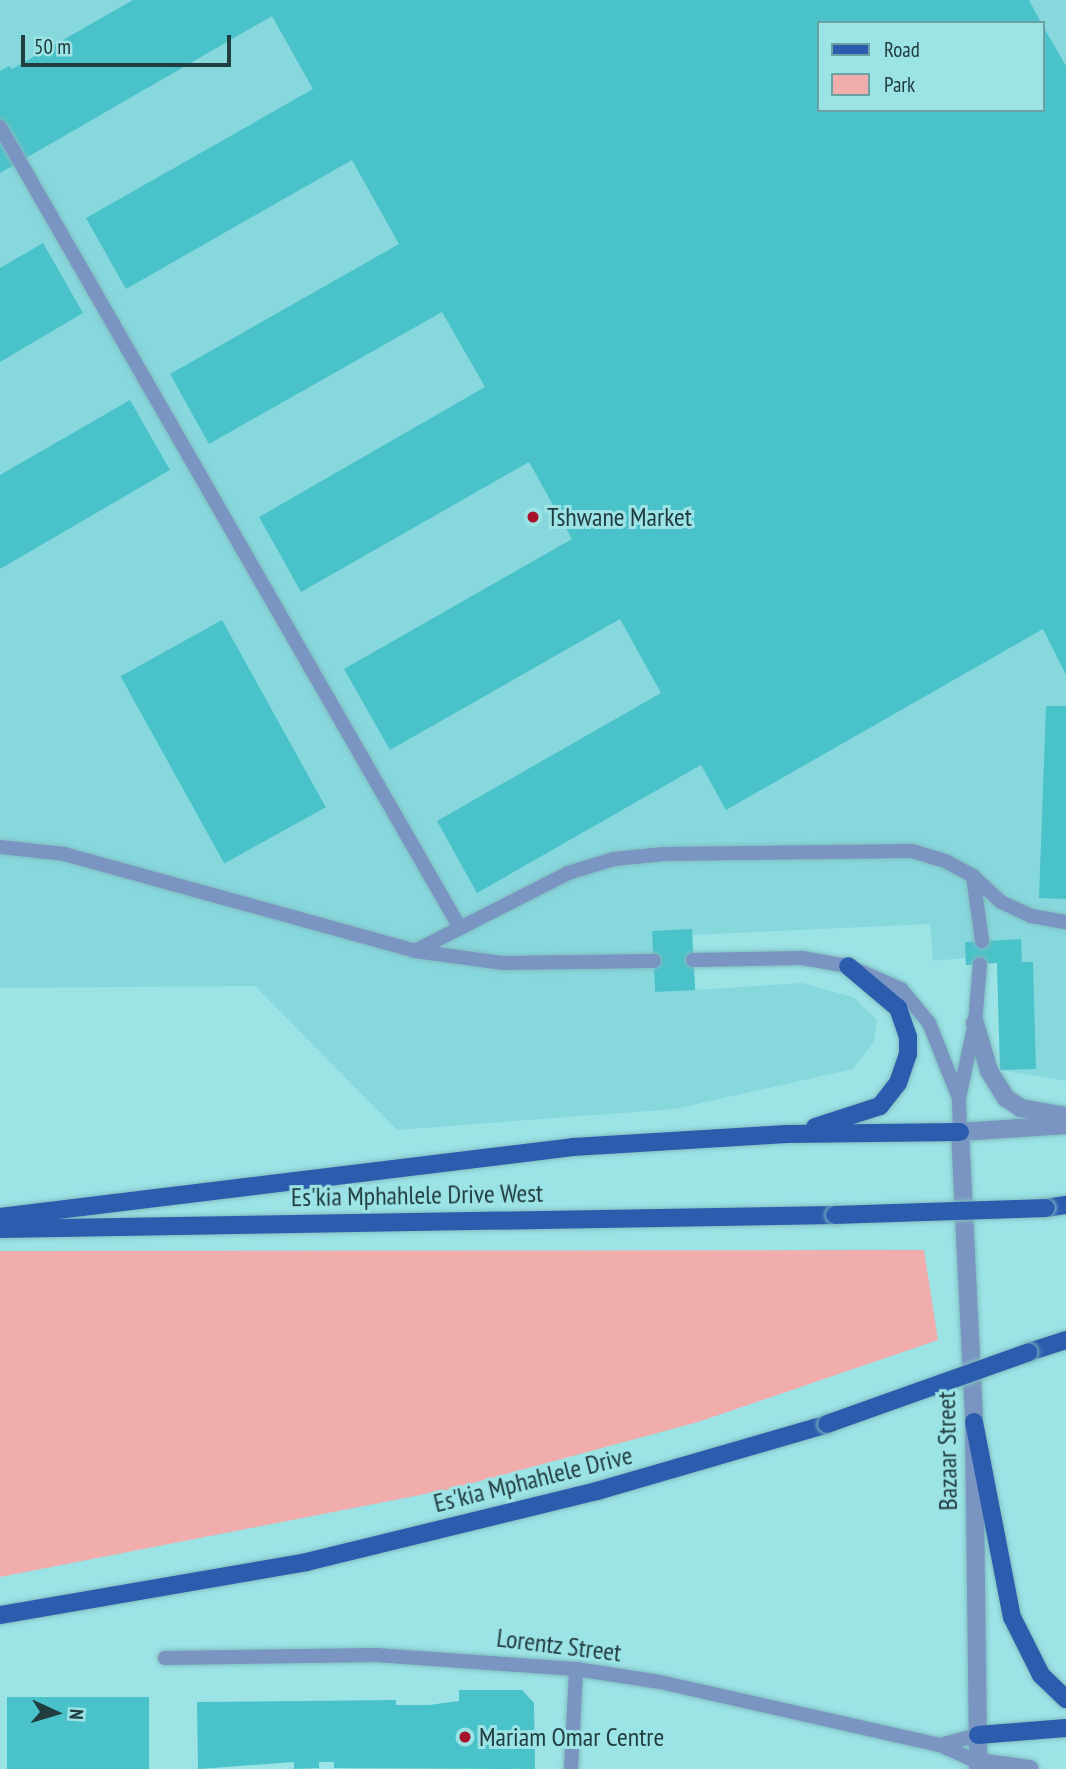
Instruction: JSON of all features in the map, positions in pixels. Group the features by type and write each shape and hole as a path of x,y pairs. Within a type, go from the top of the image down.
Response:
{"main road":[{"path":"788,1134 873,1110 898,1083 905,1066 908,1037 904,1019 848,966"},
{"path":"0,1217 573,1147 788,1134 960,1132"},
{"name":"Es'kia Mphahlele Drive West","path":"0,1228 835,1215 1046,1208 1066,1205"},
{"name":"Es'kia Mphahlele Drive","path":"0,1615 306,1562 597,1491 827,1424 1029,1352 1061,1344"},
{"path":"974,1422 1012,1616 1041,1675 1066,1699"},
{"path":"978,1735 1066,1728"}],"street":[{"path":"975,1023 989,1071 1006,1098 1021,1108 1066,1116"},
{"path":"960,1132 1066,1125"},
{"name":"Bazaar Street","path":"960,1132 974,1422 978,1765"},
{"path":"978,1765 1030,1769"}],"lane":[{"path":"0,127 460,928"},
{"path":"0,847 64,854 415,951 503,963 654,961"},
{"path":"415,951 568,873 634,856 912,851 947,862 973,876 1001,902 1031,916 1066,922"},
{"path":"973,876 982,941"},
{"path":"693,960 802,958 848,966 901,989 918,1007 938,1042 960,1098"},
{"path":"960,1132 960,1098 975,1023 980,964"},
{"name":"Lorentz Street","path":"165,1658 376,1655 576,1669 660,1682 940,1745 978,1765"},
{"path":"571,1769 576,1669"},
{"name":"Lorentz Street","path":"940,1745 978,1735"}],"shaded area":[{"name":"Tshwane Market","path":"0,0 1066,0 1066,1081 1000,1070 997,963 966,965 965,958 933,961 930,924 692,935 695,990 802,983 853,997 877,1020 874,1041 853,1069 675,1109 397,1130 255,986 0,988"}],"green space":[{"path":"924,1250 938,1340 698,1422 451,1489 0,1577 0,1251"}],"building":[{"path":"133,0 1029,0 1040,21 818,21 818,112 1045,112 1045,29 1066,66 1066,675 1043,629 726,810 701,765 477,893 437,821 661,693 620,619 390,750 344,669 572,539 529,462 301,592 259,517 485,387 442,312 209,444 170,374 399,244 352,160 126,289 86,218 313,89 272,16 0,173 0,71 9,66 12,69"},
{"path":"43,243 83,313 0,362 0,268"},
{"path":"130,400 170,470 0,569 0,475"},
{"path":"222,620 326,807 224,863 121,676"},
{"path":"1046,706 1066,706 1066,899 1039,898"},
{"path":"692,929 695,990 655,992 652,931"},
{"path":"1021,939 1022,962 1033,962 1036,1069 1000,1070 997,963 966,965 965,942"},
{"path":"459,1690 522,1690 534,1703 535,1769 334,1768 334,1762 319,1762 319,1768 294,1769 294,1762 198,1769 197,1702 396,1700 396,1705 429,1705 459,1701"},
{"path":"7,1697 149,1697 149,1769 7,1769"}],"place":[{"name":"Tshwane Market","path":"533,517"},
{"name":"Mariam Omar Centre","path":"465,1737"}]}
